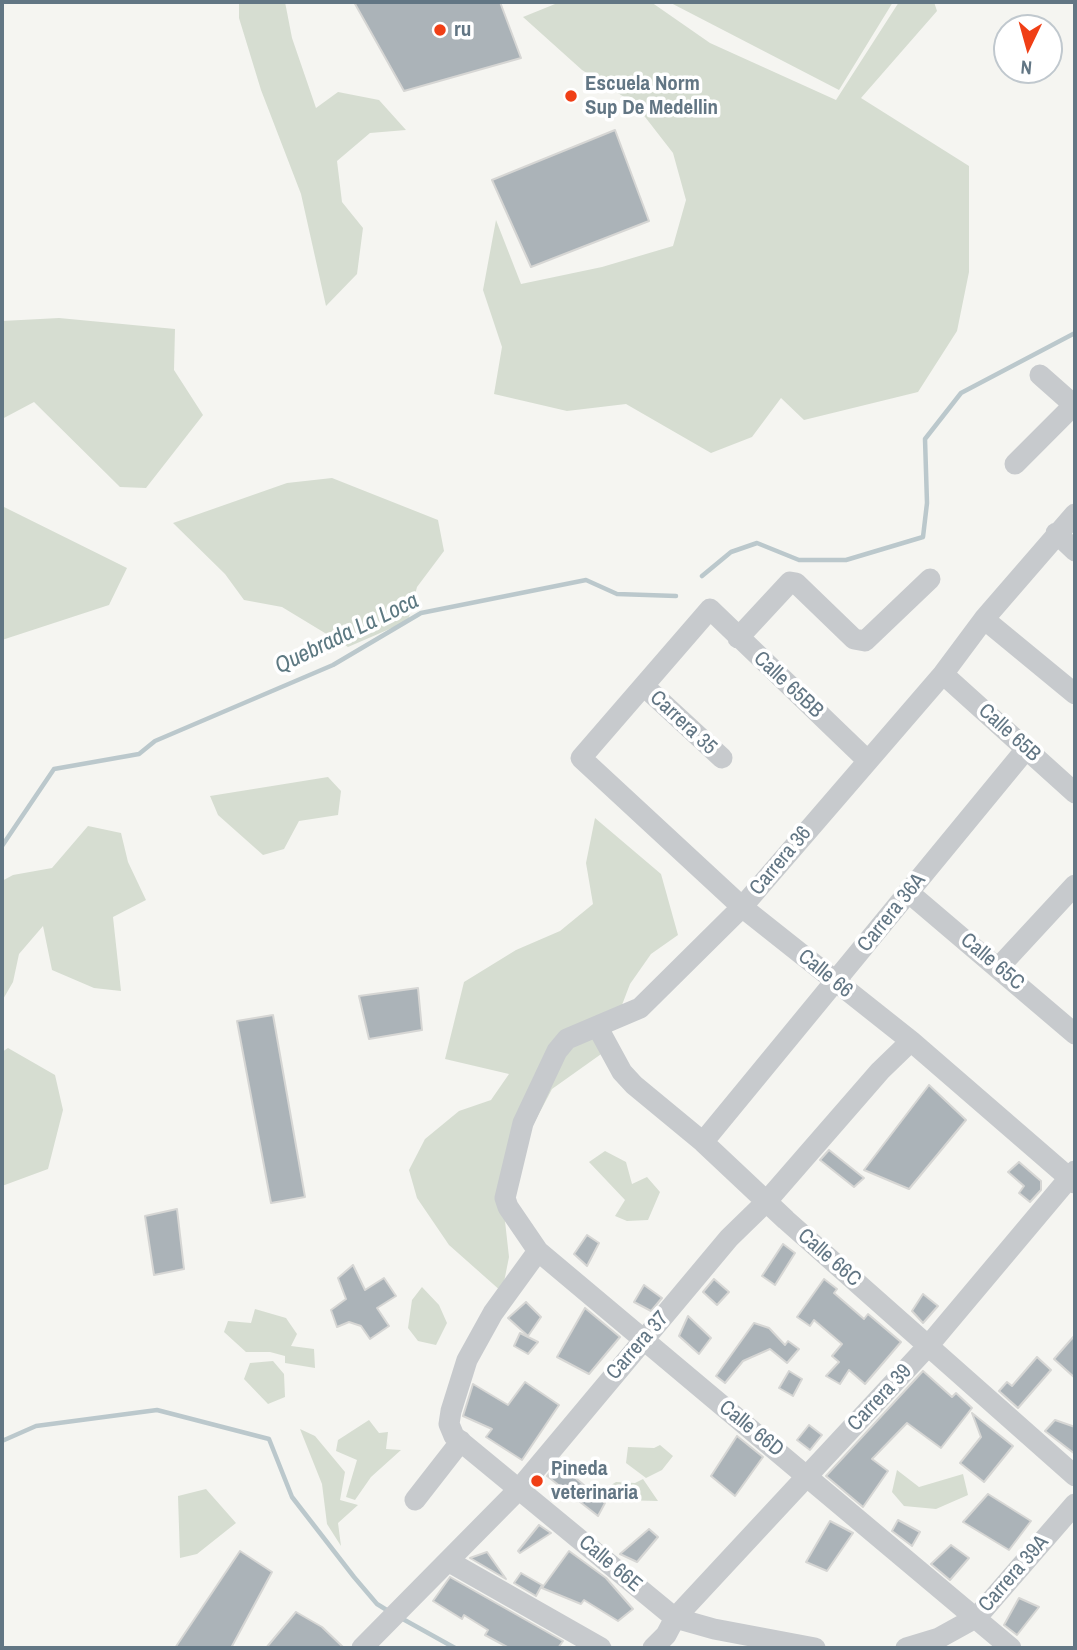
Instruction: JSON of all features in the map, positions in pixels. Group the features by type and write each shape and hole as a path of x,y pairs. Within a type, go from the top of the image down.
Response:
{"street":[{"path":"1015,464 1075,406 1040,375"},
{"name":"Carrera 36","path":"505,1198 523,1124 557,1051 566,1039 598,1028 640,1008 742,907 943,674 984,619 1075,514"},
{"path":"1056,533 1075,551"},
{"path":"738,638 790,582 796,583 854,639 864,641 930,579"},
{"name":"Calle 65BB","path":"710,609 867,760"},
{"name":"Carrera 35","path":"582,758 710,609"},
{"path":"984,619 1075,694"},
{"name":"Calle 65B","path":"943,674 1075,793"},
{"name":"Carrera 35","path":"645,687 722,758"},
{"name":"Carrera 36A","path":"703,1142 836,984 1027,748"},
{"name":"Calle 66","path":"582,758 742,907 911,1041 1073,1177"},
{"path":"999,967 1075,885"},
{"name":"Calle 65C","path":"908,892 1075,1034"},
{"name":"Calle 66C","path":"598,1028 622,1072 1075,1476"},
{"name":"Carrera 37","path":"362,1648 519,1489 642,1339 730,1238 766,1202 880,1071 911,1041"},
{"name":"Carrera 39","path":"653,1648 666,1635 675,1618 928,1346 1073,1177"},
{"name":"Calle 66D","path":"505,1198 508,1207 538,1251 1011,1648"},
{"path":"415,1500 461,1441 449,1424 467,1360 493,1313 538,1251"},
{"name":"Calle 66E","path":"461,1441 675,1618 714,1629 815,1648"},
{"name":"Carrera 39A","path":"906,1648 951,1640 977,1617 1075,1504"},
{"path":"448,1561 601,1648"}],"shaded area":[{"path":"239,2 285,2 292,38 316,108 338,92 379,100 406,130 370,133 337,161 342,202 363,228 357,274 326,306 301,194 261,90 239,18"},
{"path":"560,2 651,2 710,43 836,100 899,2 934,2 937,11 861,98 969,166 969,272 957,331 918,392 804,420 781,398 752,437 711,453 626,404 567,411 494,394 502,347 483,290 496,220 521,284 602,267 673,246 686,200 673,153 635,104 582,70 523,17"},
{"path":"669,2 893,2 839,90"},
{"path":"59,318 175,329 174,370 203,415 146,488 120,487 34,402 2,419 2,321"},
{"path":"332,478 438,520 444,551 417,587 408,621 348,647 282,607 244,600 225,574 173,523 287,483"},
{"path":"2,506 127,568 109,605 2,640"},
{"path":"328,777 341,791 338,815 299,821 284,849 263,855 218,815 210,796"},
{"path":"595,818 661,874 678,935 651,954 630,984 604,1052 552,1089 532,1127 504,1212 509,1257 502,1292 449,1245 417,1198 409,1170 425,1139 459,1111 491,1100 509,1074 445,1059 464,982 516,950 560,931 593,904 586,863"},
{"path":"88,826 121,833 128,862 146,900 113,917 121,991 94,988 52,970 43,926 19,954 13,982 2,1001 2,881 13,875 52,868"},
{"path":"8,1048 55,1075 63,1110 48,1169 2,1186 2,1052"},
{"path":"605,1151 626,1162 632,1184 647,1177 660,1192 648,1220 627,1221 615,1216 625,1200 589,1162"},
{"path":"422,1287 439,1305 447,1323 436,1345 418,1341 408,1328 412,1300"},
{"path":"255,1309 286,1318 297,1334 291,1346 314,1349 315,1368 285,1363 285,1356 270,1352 246,1352 224,1332 228,1321 251,1323"},
{"path":"273,1361 284,1374 285,1397 268,1404 244,1379 250,1363"},
{"path":"369,1420 379,1433 388,1432 386,1449 401,1450 371,1477 355,1500 346,1497 357,1460 336,1451 338,1440"},
{"path":"300,1429 315,1436 345,1472 340,1500 358,1505 338,1523 341,1546 327,1524 322,1484"},
{"path":"660,1445 673,1456 662,1470 646,1478 626,1463 628,1447 654,1448"},
{"path":"897,1470 919,1487 963,1474 968,1495 936,1509 904,1506 892,1492"},
{"path":"643,1479 658,1501 622,1500 608,1487 616,1482 635,1483"},
{"path":"206,1489 236,1523 197,1554 180,1558 178,1496"}],"building":[{"name":"ru","path":"354,2 500,2 521,58 404,91"},
{"path":"615,130 649,221 531,267 492,180"},
{"path":"418,988 422,1030 369,1039 359,996"},
{"path":"273,1015 305,1197 271,1203 237,1021"},
{"path":"929,1085 966,1120 909,1189 864,1170"},
{"path":"829,1150 864,1178 854,1187 820,1160"},
{"path":"1019,1162 1041,1181 1041,1190 1030,1202 1019,1193 1024,1186 1008,1172"},
{"path":"177,1209 184,1269 154,1275 145,1216"},
{"path":"587,1235 599,1243 587,1266 574,1254"},
{"path":"783,1244 795,1253 775,1285 762,1276"},
{"path":"353,1265 365,1290 384,1278 396,1296 377,1308 389,1326 370,1339 361,1326 349,1322 337,1327 331,1310 346,1299 338,1278"},
{"path":"714,1279 729,1292 717,1305 703,1292"},
{"path":"824,1279 837,1289 834,1293 864,1319 868,1314 901,1342 865,1384 849,1370 840,1384 826,1376 839,1362 832,1356 842,1344 814,1320 810,1326 797,1317"},
{"path":"644,1285 662,1298 651,1311 634,1302"},
{"path":"923,1294 938,1306 923,1323 912,1311"},
{"path":"526,1302 541,1317 528,1336 508,1318"},
{"path":"585,1308 620,1337 589,1374 557,1357"},
{"path":"688,1316 711,1338 699,1354 679,1336"},
{"path":"754,1323 769,1328 785,1345 788,1341 799,1349 787,1363 770,1349 743,1361 725,1383 716,1376"},
{"path":"520,1333 538,1342 528,1354 514,1346"},
{"path":"1075,1335 1075,1378 1054,1359"},
{"path":"1037,1357 1051,1370 1018,1408 999,1391 1007,1382 1012,1386"},
{"path":"789,1371 802,1379 793,1396 779,1388"},
{"path":"923,1371 952,1397 956,1393 972,1408 941,1448 907,1423 872,1459 888,1471 863,1507 826,1476"},
{"path":"525,1382 559,1405 522,1460 486,1437 492,1429 463,1416 473,1384 508,1405"},
{"path":"972,1413 1013,1446 984,1482 960,1463 981,1437"},
{"path":"1055,1420 1075,1427 1075,1454 1045,1431"},
{"path":"809,1425 822,1435 810,1450 797,1440"},
{"path":"737,1436 763,1457 735,1496 711,1476"},
{"path":"558,1463 605,1503 598,1516 547,1476"},
{"path":"988,1494 1031,1521 1009,1550 963,1522"},
{"path":"898,1520 920,1532 912,1546 892,1531"},
{"path":"830,1521 853,1533 827,1571 806,1562"},
{"path":"539,1525 551,1533 520,1553 518,1551"},
{"path":"649,1529 658,1537 637,1562 620,1554"},
{"path":"951,1545 969,1558 950,1580 931,1564"},
{"path":"240,1551 272,1572 231,1648 175,1648"},
{"path":"569,1551 606,1578 633,1609 618,1621 584,1600 581,1604 542,1588"},
{"path":"487,1552 506,1579 470,1558"},
{"path":"521,1573 542,1585 536,1596 514,1583"},
{"path":"450,1577 563,1641 558,1648 509,1648 485,1635 488,1630 464,1615 462,1619 433,1601"},
{"path":"1019,1598 1039,1607 1017,1635 1004,1625"},
{"path":"296,1612 322,1627 344,1648 266,1648"}],"waterway":[{"name":"Quebrada La Loca","path":"702,576 731,552 757,543 799,560 846,560 923,537 927,503 925,439 961,393 1075,333"},
{"name":"Quebrada La Loca","path":"2,846 54,769 139,754 155,741 333,665 421,613 586,580 617,594 676,596"},
{"path":"2,1441 36,1426 157,1410 269,1439 292,1497 377,1604 390,1612"},
{"path":"401,1618 455,1648"}],"place":[{"name":"ru","path":"440,30"},
{"name":"Escuela Norm Sup De Medellin","path":"571,96"},
{"name":"Pineda veterinaria","path":"537,1481"}]}
